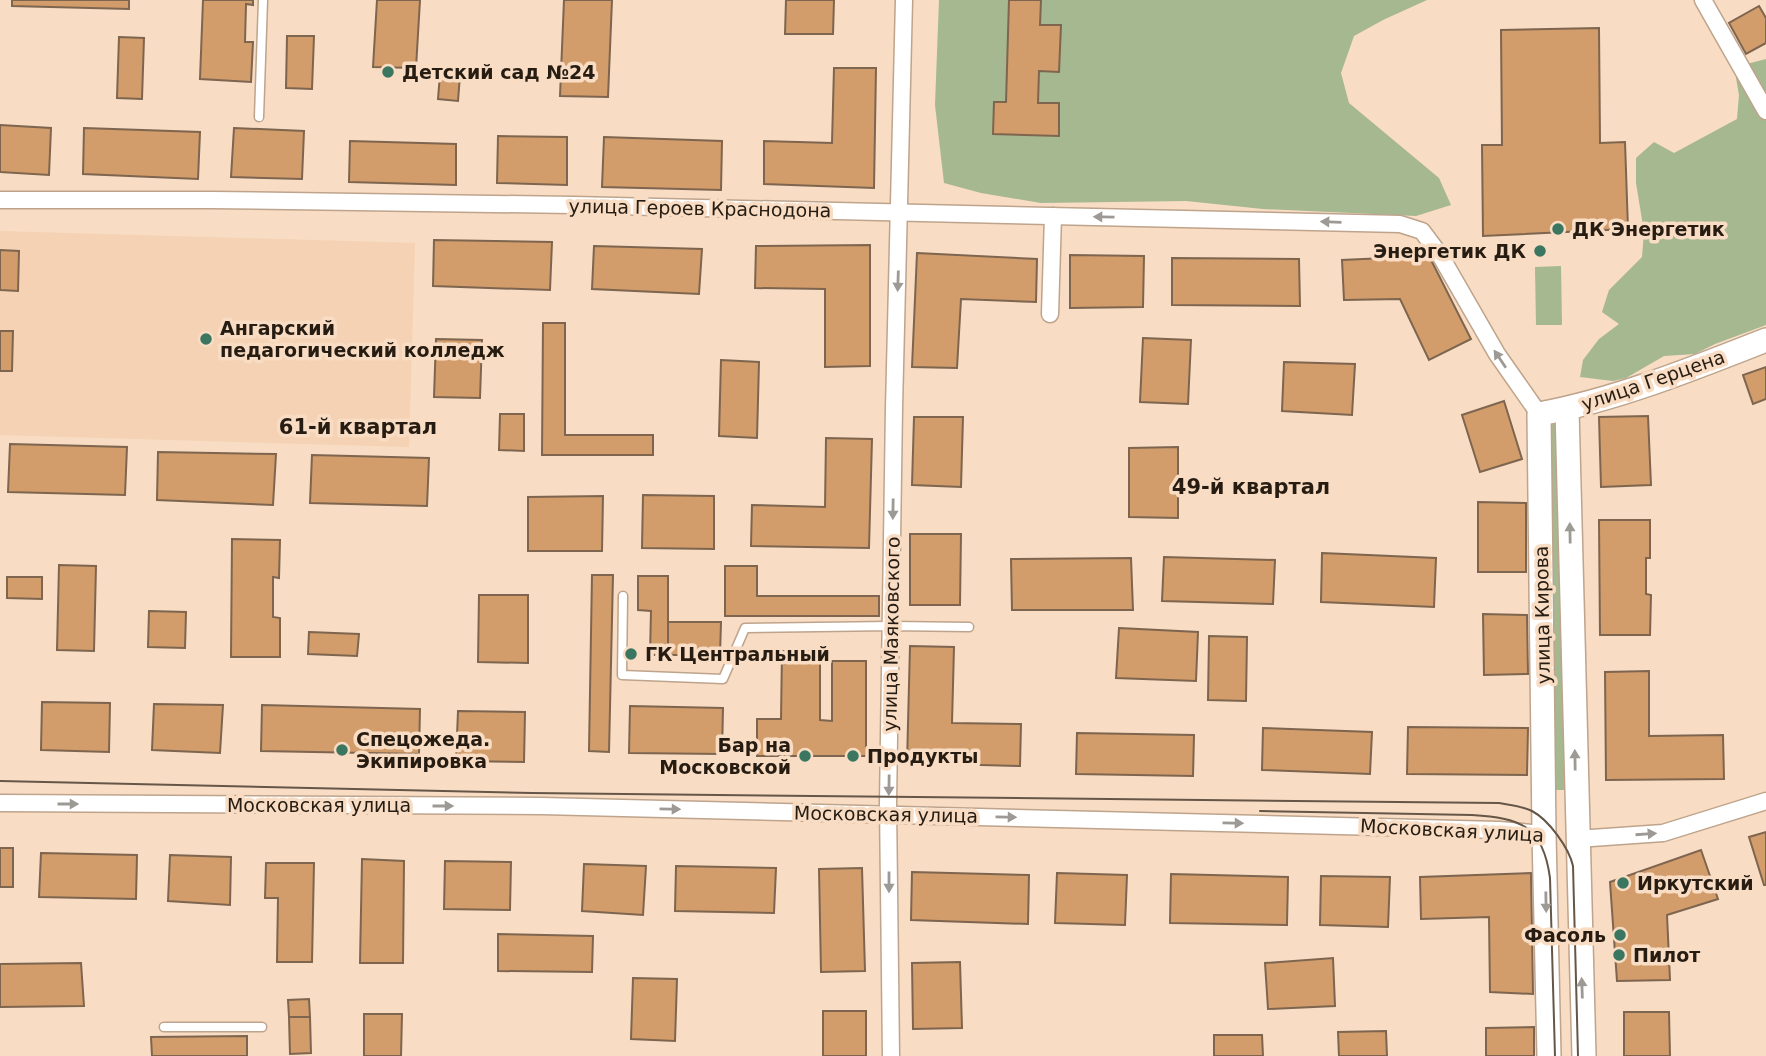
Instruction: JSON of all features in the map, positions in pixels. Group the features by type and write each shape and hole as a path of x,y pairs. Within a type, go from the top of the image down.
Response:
{"street":[{"name":"улица Маяковского","path":"891,1056 888,814 904,0"},
{"path":"1703,0 1766,111"},
{"name":"улица Героев Краснодона","path":"0,200 573,205 1399,224 1422,231 1440,254 1497,355 1539,414"},
{"path":"1049,314 1054,216"},
{"name":"улица Герцена","path":"1539,414 1567,409 1650,383 1766,340"},
{"name":"улица Кирова","path":"1567,409 1584,1056"},
{"name":"улица Кирова","path":"1539,414 1549,1056"},
{"name":"Московская улица","path":"0,803 542,806 1499,830 1577,839 1663,833 1766,802"}],"lane":[{"path":"259,117 264,0"},
{"path":"624,596 622,675 723,680 745,628 969,627"},
{"path":"164,1027 262,1027"}],"shaded area":[{"name":"Ангарский педагогический колледж","path":"0,231 415,243 409,447 0,435"}],"green space":[{"path":"939,0 1427,0 1354,36 1341,73 1349,103 1439,178 1451,205 1416,216 1263,209 1186,201 1041,203 981,193 944,183 935,105"},
{"path":"1766,59 1766,325 1695,354 1664,356 1626,378 1613,381 1580,377 1583,360 1599,339 1619,324 1602,312 1609,290 1642,257 1644,232 1636,183 1636,158 1654,142 1674,153 1737,119 1739,95 1736,78 1743,65"},
{"path":"1561,266 1562,325 1536,325 1535,267"},
{"path":"1546,423 1563,423 1569,790 1552,790"}],"building":[{"path":"12,0 129,0 129,9 12,6"},
{"path":"203,0 253,0 253,5 246,4 245,42 253,42 251,82 200,79"},
{"path":"377,0 420,0 416,68 373,67"},
{"path":"564,0 612,0 608,97 560,96"},
{"path":"786,0 834,0 833,34 785,34"},
{"path":"1009,0 1041,0 1040,25 1061,25 1059,72 1039,71 1038,103 1059,103 1059,136 993,134 994,102 1006,102"},
{"path":"1759,6 1766,18 1766,43 1746,54 1729,23"},
{"name":"ДК Энергетик","path":"1599,28 1600,143 1625,142 1628,229 1483,236 1482,145 1502,145 1501,30"},
{"path":"287,36 314,36 312,89 286,88"},
{"path":"119,37 144,38 142,99 117,98"},
{"path":"834,68 876,68 874,188 764,184 764,141 832,143"},
{"path":"440,74 460,75 458,101 438,99"},
{"path":"0,125 51,128 49,175 0,172"},
{"path":"84,128 200,132 198,179 83,174"},
{"path":"234,128 304,131 302,179 231,177"},
{"path":"498,136 567,137 567,185 497,183"},
{"path":"604,137 722,141 721,190 602,187"},
{"path":"350,141 456,144 456,185 349,182"},
{"path":"434,240 552,242 550,290 433,286"},
{"path":"870,245 870,366 825,367 825,289 755,288 756,246"},
{"path":"594,246 702,249 699,294 592,289"},
{"path":"0,250 19,251 18,291 0,290"},
{"path":"917,253 1037,259 1036,302 961,299 957,368 912,367"},
{"path":"1070,255 1144,256 1143,307 1070,308"},
{"path":"1429,256 1471,339 1429,360 1400,299 1344,300 1342,260"},
{"path":"1172,258 1299,259 1300,306 1172,305"},
{"path":"543,323 565,323 565,435 653,435 653,455 542,455"},
{"path":"0,331 13,331 12,371 0,371"},
{"path":"1143,338 1191,340 1188,404 1140,402"},
{"path":"436,339 482,340 480,398 434,397"},
{"path":"721,360 759,362 757,438 719,436"},
{"path":"1284,362 1355,364 1352,415 1282,411"},
{"path":"1766,367 1766,399 1753,404 1743,375"},
{"path":"1504,401 1522,459 1480,472 1462,415"},
{"path":"500,414 524,414 524,451 499,450"},
{"path":"1648,416 1651,485 1601,487 1599,417"},
{"path":"914,417 963,417 961,487 912,485"},
{"path":"826,438 872,439 869,548 751,546 752,505 825,507"},
{"path":"10,444 127,447 125,495 8,492"},
{"path":"1178,447 1178,518 1129,517 1129,448"},
{"path":"158,452 276,454 273,505 157,500"},
{"path":"312,455 429,458 427,506 310,503"},
{"path":"643,495 714,496 714,549 642,548"},
{"path":"603,496 602,551 528,551 528,497"},
{"path":"1478,502 1526,503 1526,572 1478,572"},
{"path":"1599,520 1650,520 1646,594 1651,595 1650,635 1600,635"},
{"path":"910,534 961,534 960,605 910,605"},
{"path":"232,539 280,540 279,578 273,577 273,617 280,618 280,657 231,657"},
{"path":"1322,553 1436,558 1434,607 1321,602"},
{"path":"1164,557 1275,560 1273,604 1162,601"},
{"path":"1131,558 1133,610 1012,610 1011,559"},
{"path":"59,565 96,566 94,651 57,650"},
{"path":"725,566 757,566 757,596 879,596 879,616 725,616"},
{"path":"592,575 613,575 609,752 589,751"},
{"path":"638,576 668,576 668,655 650,655 651,611 638,610"},
{"path":"7,577 42,577 42,599 7,598"},
{"path":"479,595 528,595 528,663 478,662"},
{"path":"149,611 186,612 185,648 148,647"},
{"path":"1483,614 1527,615 1528,674 1484,675"},
{"path":"668,622 721,622 720,655 668,655"},
{"path":"1119,628 1198,632 1196,681 1116,678"},
{"path":"309,632 359,634 357,656 308,654"},
{"path":"1209,636 1247,637 1246,701 1208,700"},
{"path":"910,646 954,647 952,723 1021,724 1020,766 907,763"},
{"path":"782,651 820,651 820,720 832,721 832,661 866,661 866,756 757,756 757,719 781,719"},
{"path":"1649,671 1649,736 1723,735 1724,779 1606,780 1605,672"},
{"path":"42,702 110,703 109,752 41,750"},
{"path":"154,704 223,705 220,753 152,750"},
{"path":"262,705 420,709 419,754 261,751"},
{"path":"630,706 723,708 722,754 629,753"},
{"path":"458,711 525,712 524,762 456,761"},
{"path":"1408,727 1528,728 1527,775 1407,774"},
{"path":"1263,728 1372,732 1370,774 1262,770"},
{"path":"1077,733 1194,735 1193,776 1076,774"},
{"path":"1766,832 1766,885 1764,885 1749,837"},
{"path":"0,848 13,848 13,887 0,887"},
{"path":"1701,850 1718,899 1667,915 1670,980 1617,981 1610,882"},
{"path":"41,853 137,855 136,899 39,897"},
{"path":"170,855 231,857 230,905 168,901"},
{"path":"362,859 404,861 403,963 360,963"},
{"path":"445,861 511,862 510,910 444,909"},
{"path":"266,863 314,863 312,962 277,962 278,898 265,898"},
{"path":"584,864 646,866 643,915 582,911"},
{"path":"676,866 776,868 774,913 675,911"},
{"path":"862,868 865,971 821,972 819,869"},
{"path":"912,872 1029,875 1028,924 911,920"},
{"path":"1057,873 1127,875 1125,925 1055,923"},
{"path":"1531,873 1533,994 1490,992 1489,917 1421,919 1420,877"},
{"path":"1171,874 1288,877 1287,925 1170,923"},
{"path":"1321,876 1390,877 1388,927 1320,925"},
{"path":"498,934 593,936 592,972 498,971"},
{"path":"1333,958 1335,1006 1268,1009 1265,963"},
{"path":"960,962 962,1028 913,1029 912,963"},
{"path":"81,963 84,1006 0,1007 0,964"},
{"path":"633,978 677,979 675,1041 631,1039"},
{"path":"309,999 310,1017 289,1017 288,1000"},
{"path":"823,1011 866,1011 866,1056 823,1056"},
{"path":"1624,1012 1669,1012 1670,1056 1624,1056"},
{"path":"364,1014 402,1014 401,1056 364,1056"},
{"path":"289,1017 310,1017 311,1053 290,1054"},
{"path":"1534,1027 1534,1056 1486,1056 1486,1028"},
{"path":"1386,1031 1387,1056 1339,1056 1338,1032"},
{"path":"1214,1035 1262,1035 1263,1056 1214,1056"},
{"path":"247,1036 247,1056 152,1056 151,1037"}],"tram line":[{"path":"0,781 532,793 1512,805 1532,811 1545,821 1563,843 1573,866 1578,1056"},
{"path":"1260,811 1489,816 1516,822 1526,828 1542,846 1550,878 1555,1056"}],"place":[{"name":"Детский сад №24","path":"388,72"},
{"name":"ДК Энергетик","path":"1558,229"},
{"name":"Энергетик ДК","path":"1540,251"},
{"name":"Ангарский педагогический колледж","path":"206,339"},
{"name":"ГК Центральный","path":"631,654"},
{"name":"Спецожеда. Экипировка","path":"342,750"},
{"name":"Бар на Московской","path":"805,756"},
{"name":"Продукты","path":"853,756"},
{"name":"Иркутский","path":"1623,883"},
{"name":"Фасоль","path":"1620,935"},
{"name":"Пилот","path":"1619,955"}],"district":[{"name":"61-й квартал","path":"358,427"},
{"name":"49-й квартал","path":"1251,487"}]}
